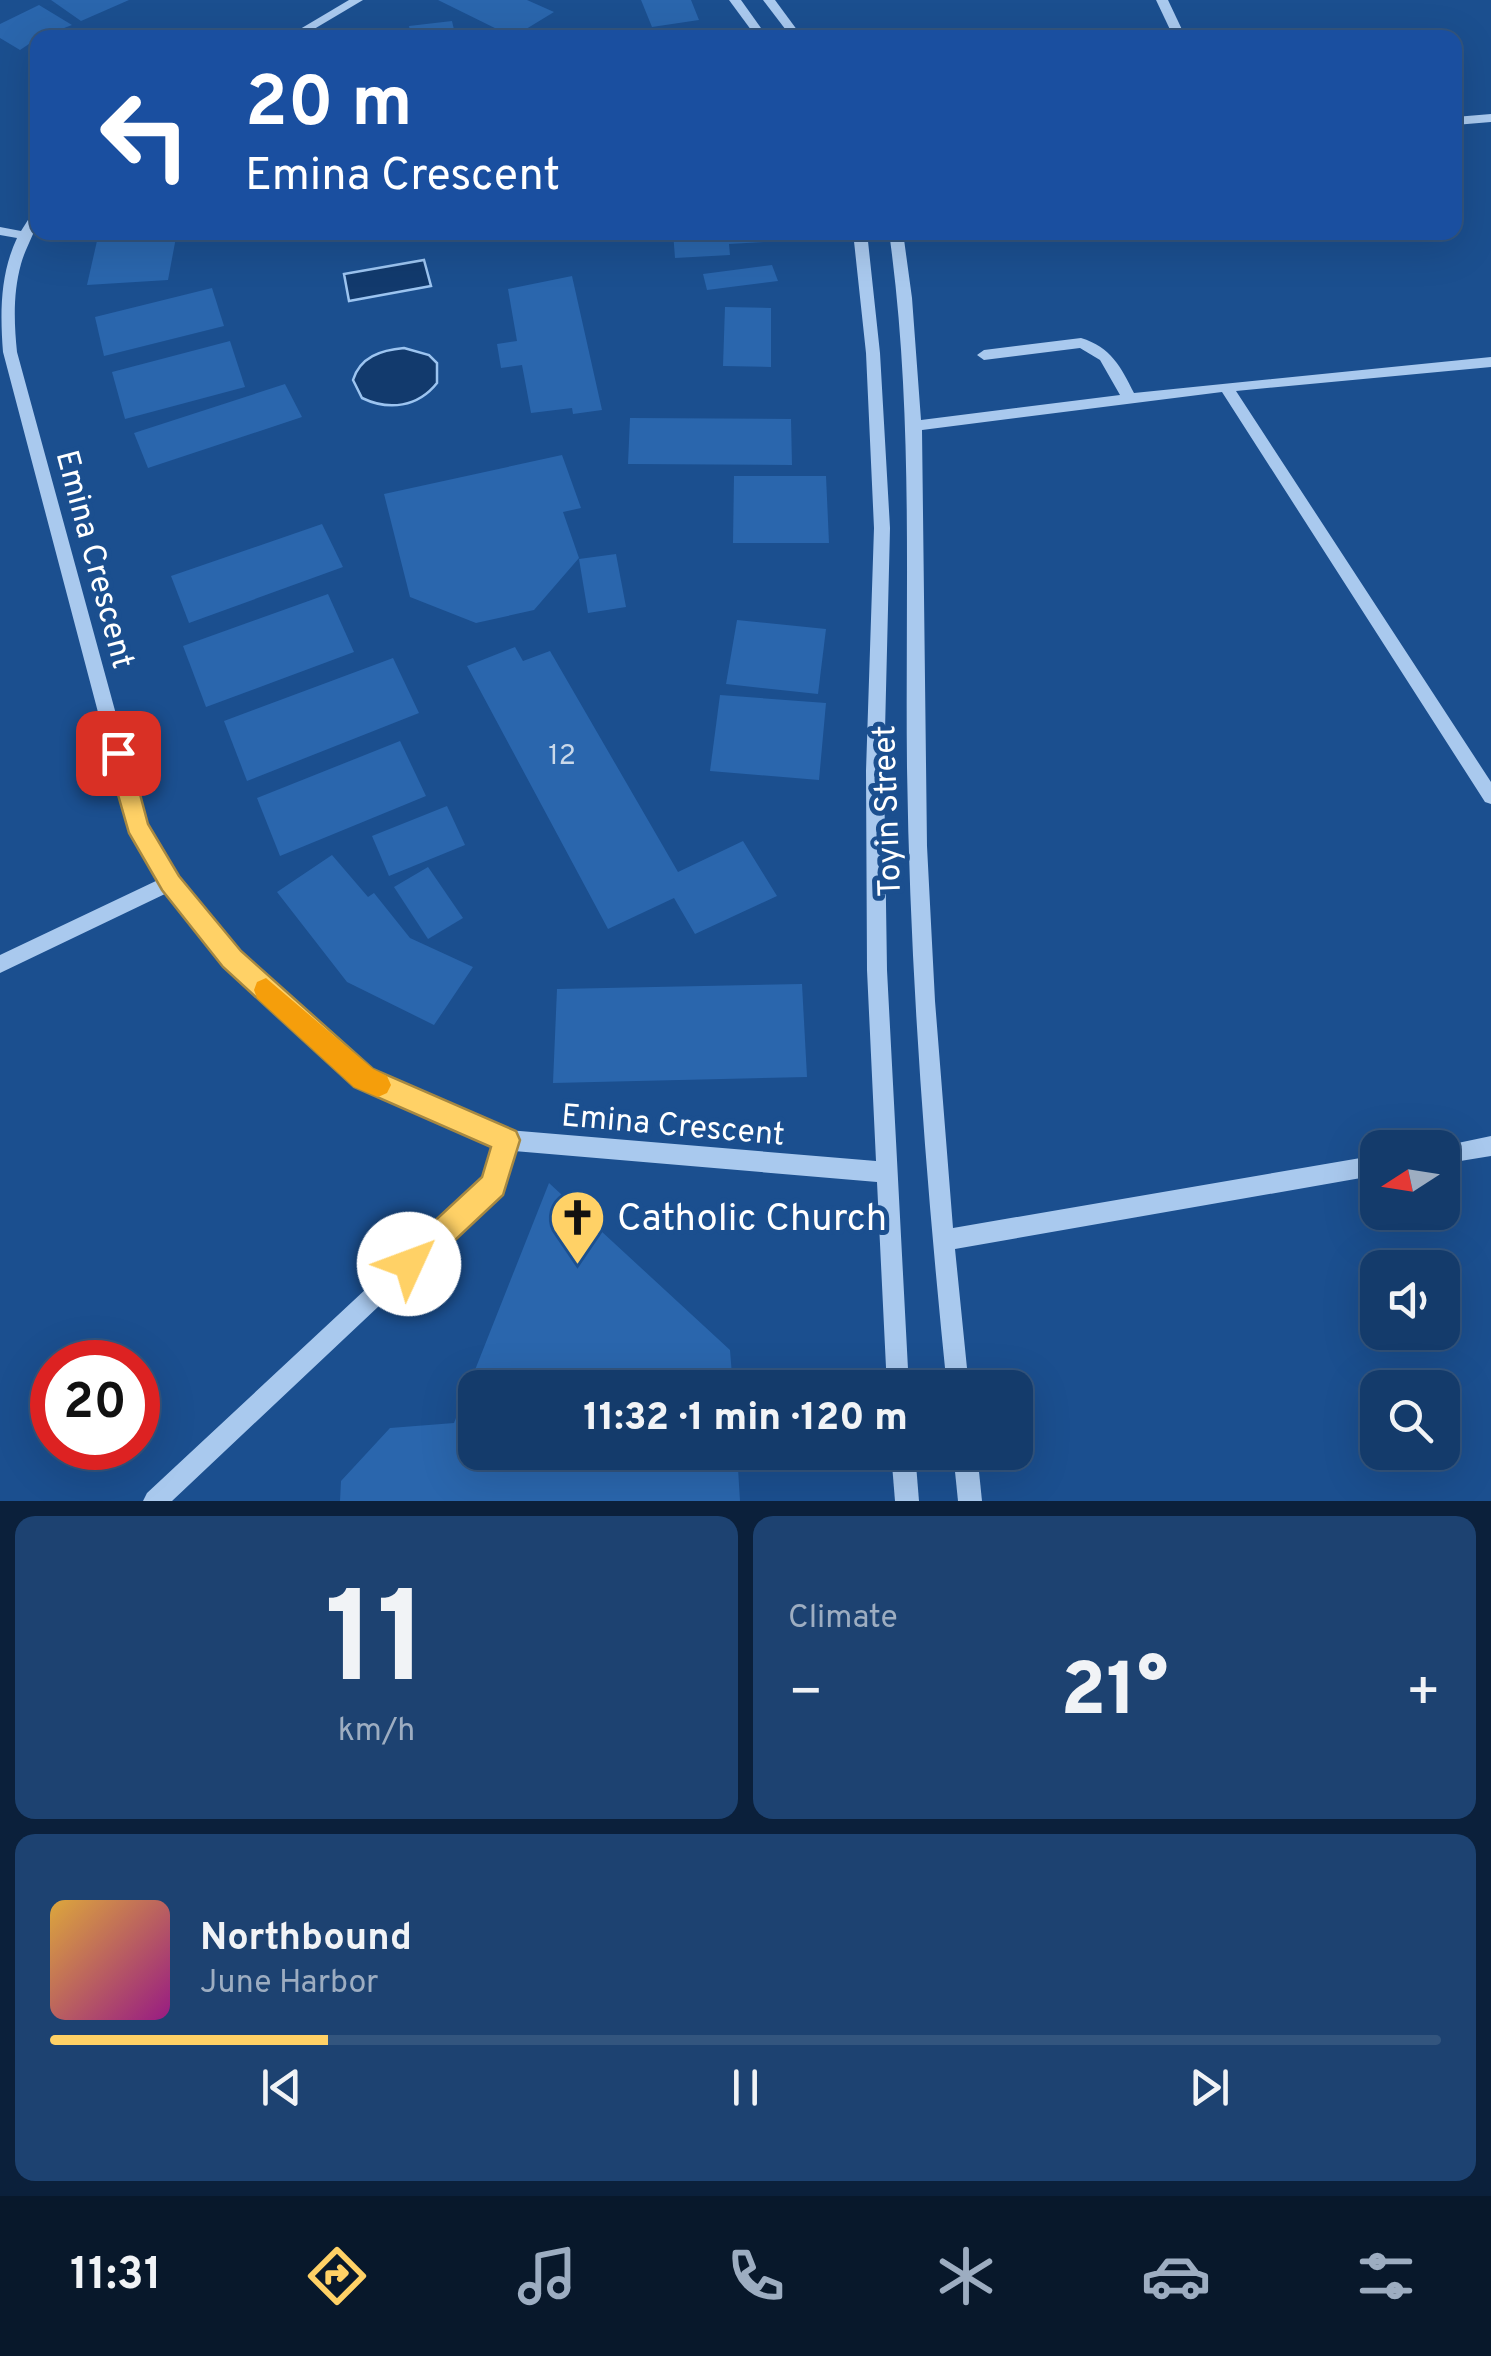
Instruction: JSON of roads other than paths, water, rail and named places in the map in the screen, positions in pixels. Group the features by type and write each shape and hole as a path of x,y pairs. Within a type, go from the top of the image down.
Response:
{"street":[{"path":"304,30 356,0"},
{"path":"736,0 757,30"},
{"path":"769,0 792,30"},
{"path":"1162,0 1176,30"},
{"path":"1462,120 1491,118"},
{"name":"Emina Crescent","path":"30,226 23,235 4,310 10,352 137,826 170,883 232,959 364,1078 507,1140 886,1172"},
{"path":"0,231 23,235"},
{"name":"Toyin Street","path":"861,240 873,353 882,528 875,771 877,970 897,1370"},
{"name":"Toyin Street","path":"897,240 903,273 912,426 916,773 942,1241 956,1370"},
{"path":"984,355 1081,343 1096,347 1107,355 1129,398"},
{"path":"912,426 1226,387 1491,362"},
{"path":"1226,387 1491,797"},
{"path":"0,964 170,883"},
{"path":"155,1501 494,1185 507,1140"},
{"path":"1460,1151 1491,1146"},
{"path":"942,1241 1360,1168"},
{"path":"905,1470 908,1501"},
{"path":"967,1470 970,1501"}],"water":[{"path":"424,260 431,286 349,301 344,274"},
{"path":"404,348 429,355 437,363 437,383 421,397 402,404 382,405 362,398 353,380 366,360"}],"place":[{"name":"Catholic Church","path":"578,1266"}]}
